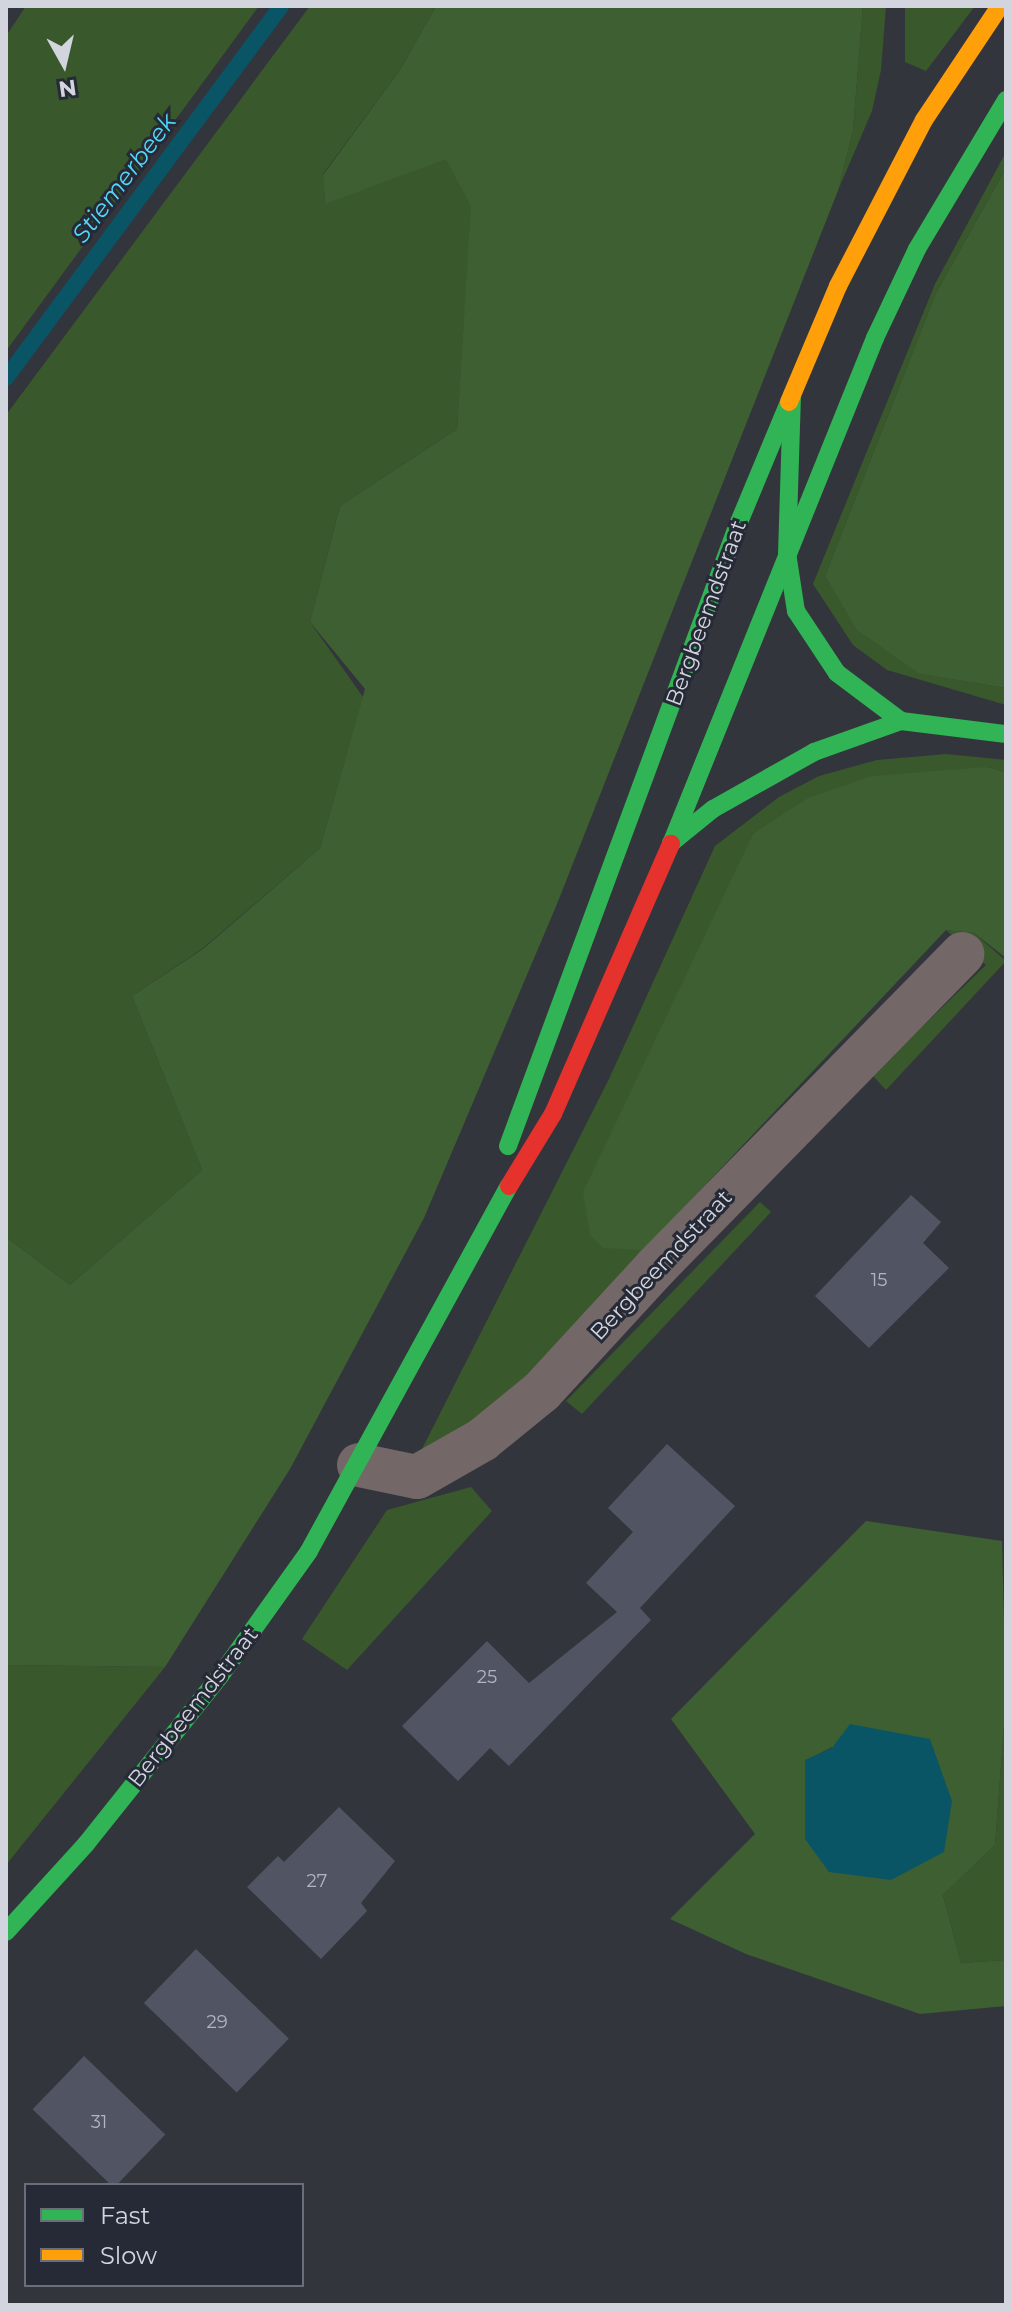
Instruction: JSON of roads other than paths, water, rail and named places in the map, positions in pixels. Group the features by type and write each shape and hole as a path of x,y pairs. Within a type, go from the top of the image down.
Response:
{"main road":[{"name":"Bergbeemdstraat","path":"470,1248 737,527 792,395 898,166 952,70 1000,6"},
{"name":"Bergbeemdstraat","path":"6,1932 86,1844 220,1676 309,1551 359,1465 470,1248 553,1114 671,843 787,553 917,249 1006,100"},
{"path":"792,395 787,553 796,611 837,673 901,721"},
{"path":"671,843 713,809 814,752 901,721 1006,734"}],"street":[{"name":"Bergbeemdstraat","path":"359,1465 417,1477 482,1440 542,1391 656,1267 963,954"}],"water":[{"path":"850,1724 930,1739 952,1801 944,1852 891,1880 829,1872 805,1839 805,1760 832,1748"}],"waterway":[{"name":"Stiemerbeek","path":"6,378 281,6"}]}
